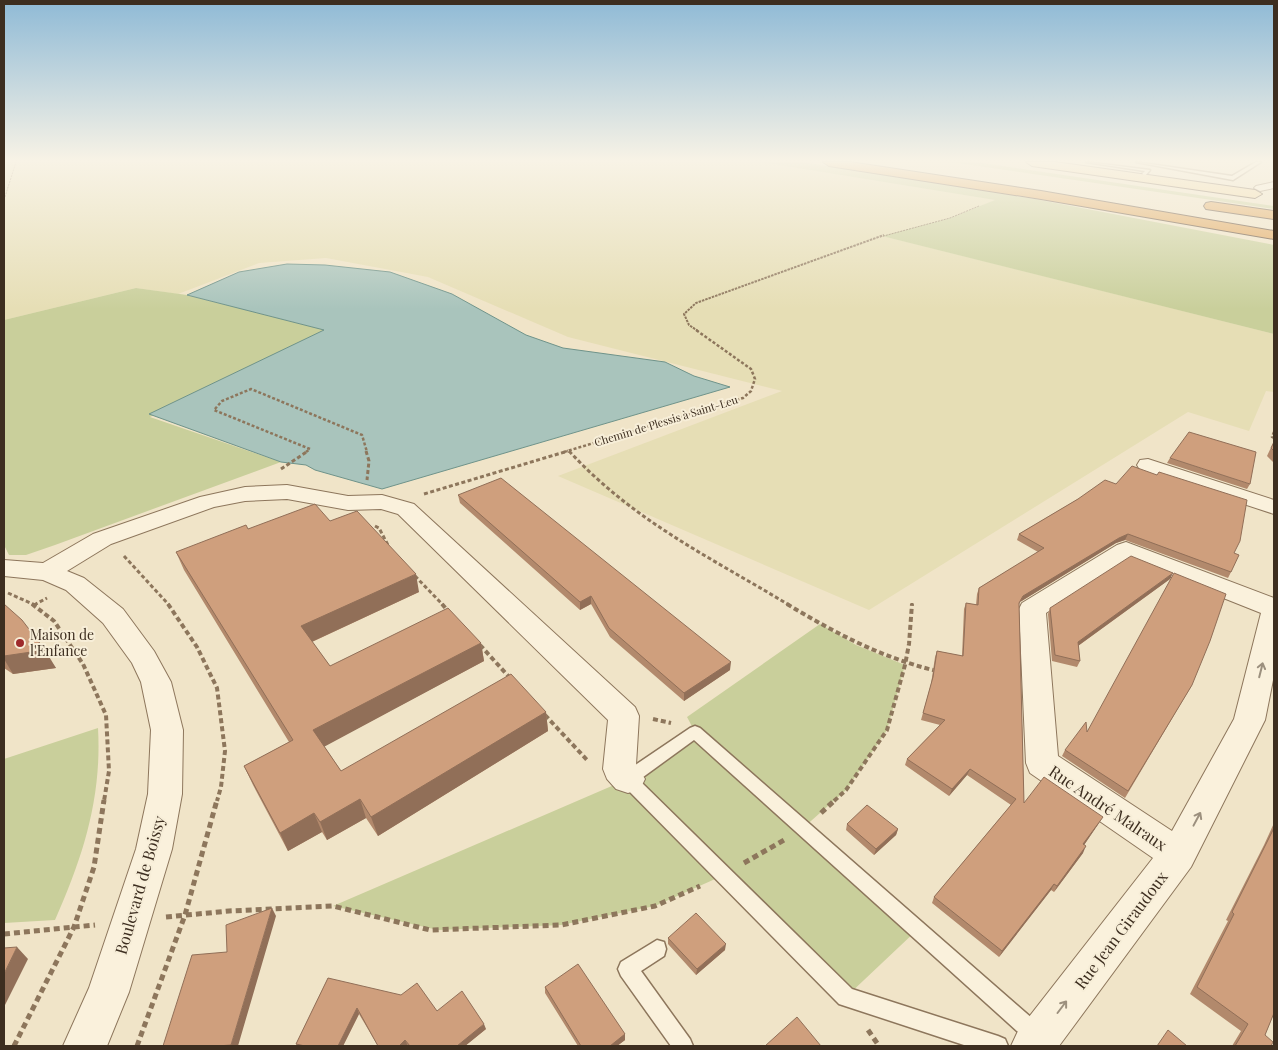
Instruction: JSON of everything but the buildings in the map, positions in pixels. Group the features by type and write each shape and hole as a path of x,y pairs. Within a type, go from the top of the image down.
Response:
{"highway":[{"path":"1134,211 1274,235"},
{"path":"1248,211 1274,215"}],"street":[{"path":"1148,465 1274,508"},
{"path":"4,568 61,578 102,539 208,502 245,494 287,492 348,503 377,513 406,509 624,716 623,774"},
{"name":"Rue André Malraux","path":"1178,855 1042,763 1032,609 1126,550 1274,608"},
{"name":"Boulevard de Boissy","path":"61,578 113,616 144,658 156,682 167,730 165,794 154,849 108,992 85,1046"},
{"name":"Rue Jean Giraudoux","path":"1036,1042 1178,855 1249,720 1274,614"}],"lane":[{"path":"998,1046 846,998 623,774 695,732 803,828 1036,1042"},
{"path":"657,949 628,969 683,1046"}],"path":[{"name":"Chemin de Plessis à Saint-Leu","path":"377,513 408,498 743,398 751,391 755,379 751,369 689,325 684,314 696,303 874,239 950,218 968,211"},
{"path":"245,494 310,449 214,410 222,401 251,389 362,435 370,460 367,480"},
{"path":"1274,432 1272,437 1274,438"},
{"path":"569,450 607,491 662,532 856,644 905,664 943,673"},
{"path":"377,513 379,528 391,551"},
{"path":"121,552 128,549"},
{"path":"411,572 452,615"},
{"path":"34,605 61,578"},
{"path":"4,591 34,605 54,621 83,664 106,714 109,771 94,868 74,927 14,1046"},
{"path":"4,934 229,911 333,906 430,930 561,925 655,906 724,875 803,828 846,790 887,730 909,644 912,603"},
{"path":"479,644 512,680"},
{"path":"539,708 592,765 623,774"},
{"path":"624,716 663,720 695,732"},
{"path":"137,1046 158,985"}],"shaded area":[{"path":"4,211 968,211 950,218 883,236 1274,334 1274,392 1266,391 1249,431 1188,412 869,610 558,476 782,391 568,337 428,277 326,258 259,263 178,294 136,288 4,320"}],"green space":[{"path":"968,211 1097,211 1274,245 1274,334 882,236 950,218"},
{"path":"136,288 187,295 325,330 150,417 281,462 26,555 9,555 4,545 4,320"},
{"path":"820,624 856,645 905,665 887,730 846,790 803,828 917,930 846,997 724,875 655,906 561,925 438,930 333,906 628,779 695,732 687,717"},
{"path":"98,728 97,779 94,803 82,850 55,920 4,923 4,759"}],"water":[{"path":"287,264 325,265 390,272 452,294 526,335 563,348 665,362 694,376 730,387 382,489 315,470 306,465 281,462 149,414 324,330 187,295 239,272"}],"place":[{"name":"Maison de l'Enfance","path":"20,643"}]}
